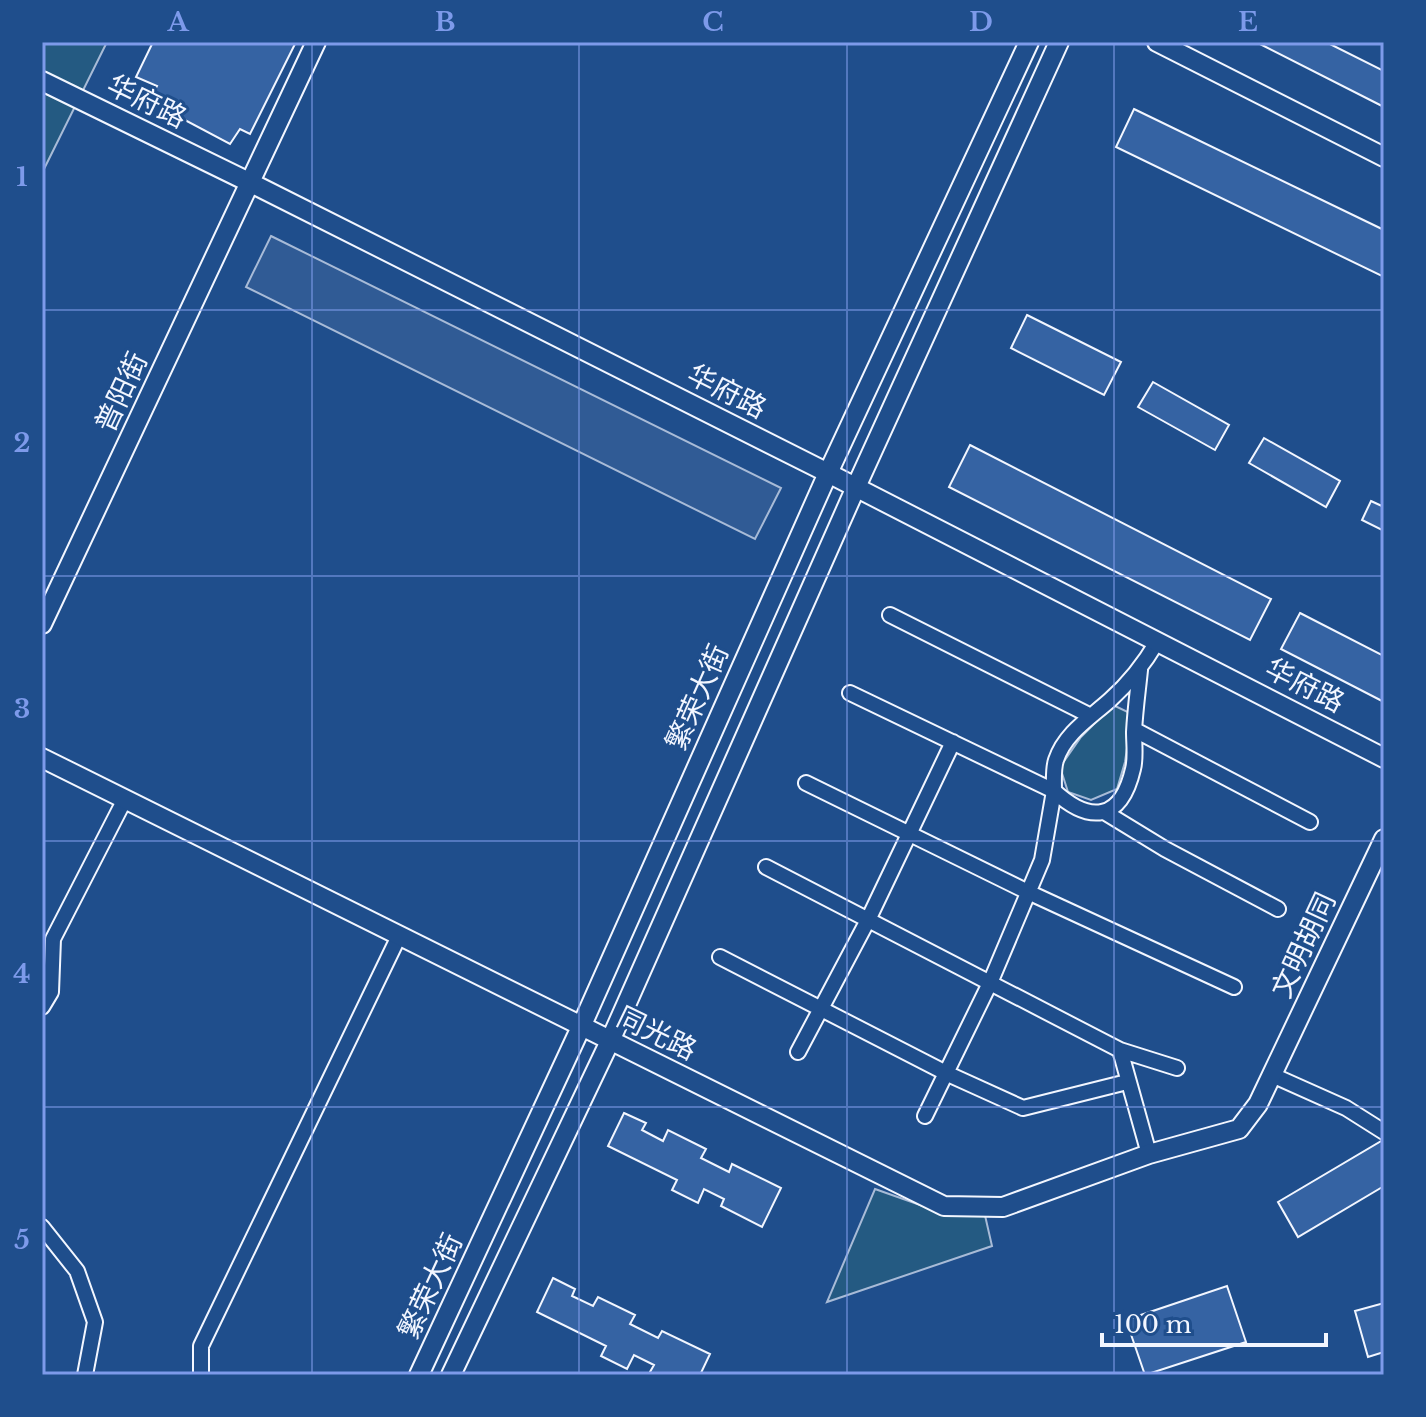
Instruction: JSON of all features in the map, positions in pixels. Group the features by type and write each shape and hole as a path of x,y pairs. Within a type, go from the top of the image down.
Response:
{"street":[{"name":"普阳街","path":"42,624 316,42"},
{"name":"繁荣大街","path":"419,1375 581,1027 828,473 1029,42"},
{"name":"繁荣大街","path":"451,1375 610,1041 856,487 1059,42"},
{"path":"1157,42 1384,157"},
{"name":"华府路","path":"42,81 856,487 1384,758"},
{"path":"890,615 1089,715"},
{"path":"925,1116 990,983 1042,860 1056,760 1075,729 1140,670 1157,642"},
{"path":"1106,813 1119,804 1133,768 1140,670"},
{"path":"850,693 1054,791 1070,806 1106,813 1165,849 1278,909"},
{"path":"1135,730 1310,822"},
{"path":"798,1052 911,835 953,742"},
{"name":"同光路","path":"42,758 944,1206 1003,1207 1149,1154 1239,1129 1258,1104"},
{"path":"806,783 1028,892 1234,987"},
{"path":"42,1007 51,992 53,939 125,799"},
{"name":"文明胡同","path":"1258,1104 1384,839"},
{"path":"766,867 1120,1050 1177,1068"},
{"path":"201,1375 201,1346 399,936"},
{"path":"720,957 948,1074 1023,1108 1127,1082"},
{"path":"1120,1050 1149,1154"},
{"path":"1272,1075 1346,1108 1384,1132"},
{"path":"42,1227 77,1271 95,1322 85,1375"}],"shaded area":[{"path":"42,42 107,42 42,173"},
{"path":"271,236 781,488 755,539 246,287"},
{"path":"1113,705 1132,714 1125,762 1117,789 1091,800 1068,792 1060,767 1081,737"},
{"path":"875,1189 937,1211 984,1211 992,1246 827,1302"}],"building":[{"path":"153,42 296,42 250,134 240,129 230,144 149,101 157,86 136,77"},
{"path":"1256,42 1326,42 1384,71 1384,107"},
{"path":"1134,109 1384,230 1384,277 1116,147"},
{"path":"1027,315 1121,362 1104,395 1011,348"},
{"path":"1153,382 1229,425 1215,450 1138,407"},
{"path":"1264,438 1340,481 1326,507 1249,463"},
{"path":"970,445 1271,599 1250,640 949,487"},
{"path":"1371,501 1384,507 1384,531 1362,520"},
{"path":"1300,613 1384,656 1384,702 1281,649"},
{"path":"624,1113 646,1123 642,1130 663,1141 668,1130 706,1149 701,1158 729,1172 732,1164 781,1188 762,1227 721,1206 724,1199 704,1189 698,1203 672,1190 677,1180 608,1146"},
{"path":"1383,1140 1384,1186 1298,1237 1278,1202"},
{"path":"553,1278 575,1289 572,1296 593,1306 598,1297 635,1315 630,1324 658,1338 662,1331 710,1354 700,1375 655,1375 650,1372 654,1365 634,1355 627,1369 601,1356 606,1346 537,1312"},
{"path":"1227,1286 1246,1342 1145,1375 1126,1320"},
{"path":"1384,1303 1384,1352 1368,1357 1355,1311"}]}
